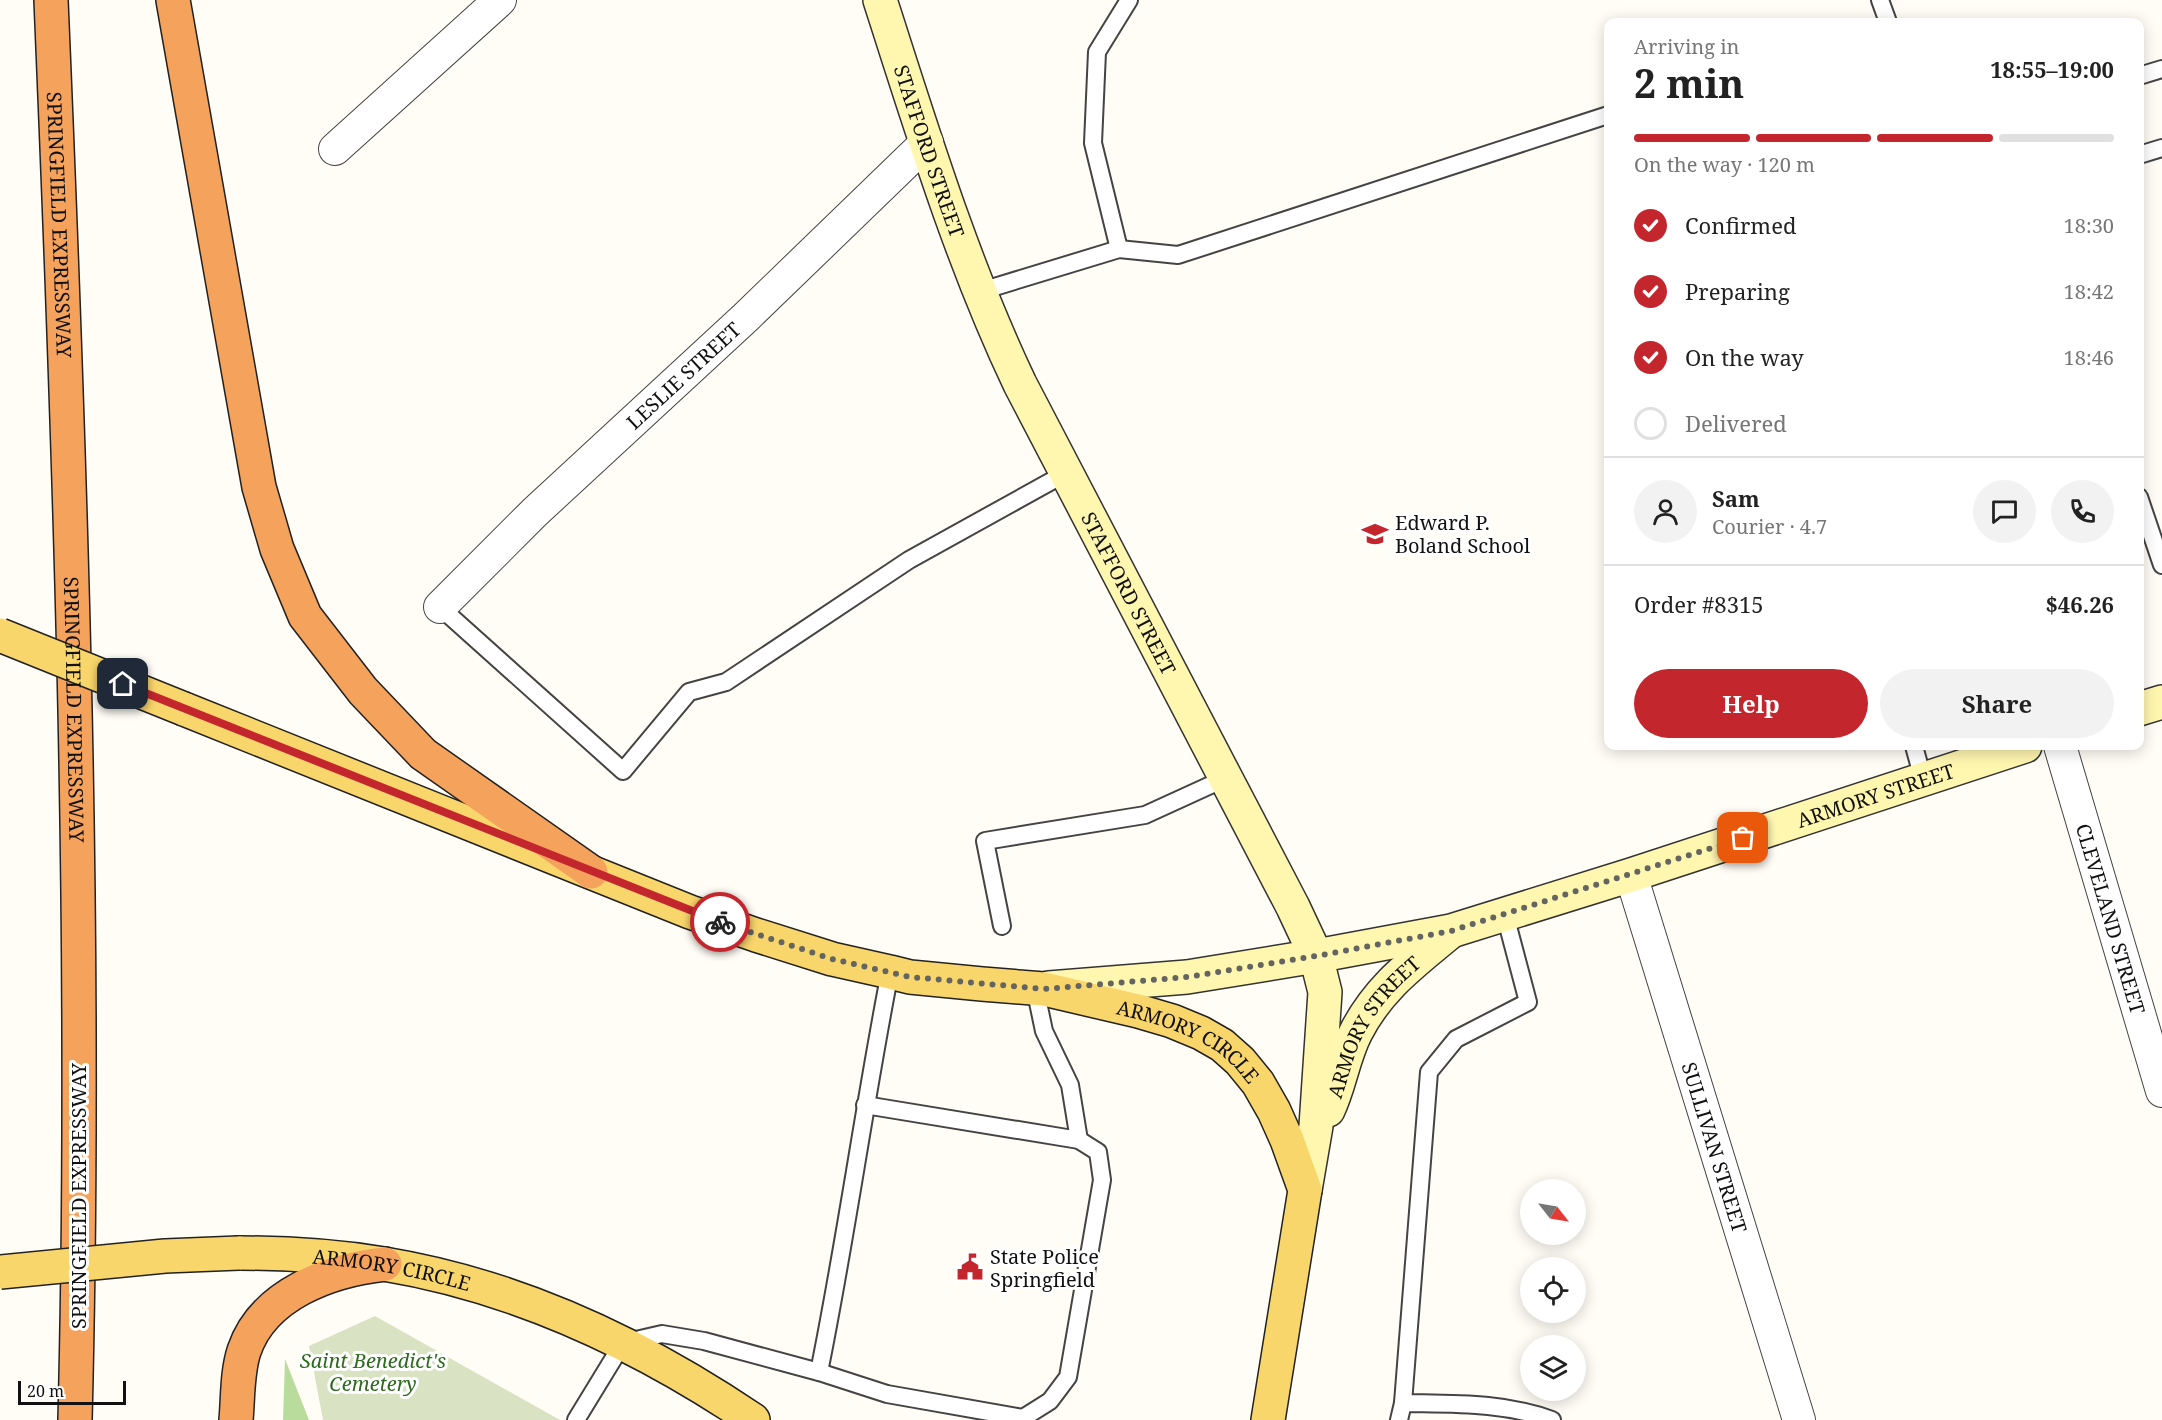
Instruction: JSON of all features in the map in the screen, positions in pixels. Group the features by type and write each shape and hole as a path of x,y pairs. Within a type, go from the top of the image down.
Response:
{"highway":[{"name":"SPRINGFIELD EXPRESSWAY","path":"51,0 66,379 75,768 80,1163 75,1420"},
{"path":"173,0 259,487 278,549 305,616 363,692 423,754 591,872"},
{"path":"236,1420 243,1354 257,1326 269,1313 280,1302 310,1284 351,1269 385,1264"}],"main road":[{"name":"STAFFORD STREET","path":"880,0 978,292 1020,384 1226,778 1316,956 1325,992 1313,1138 1305,1190"},
{"name":"ARMORY CIRCLE","path":"0,635 690,912 756,935 832,959 890,972 946,981 1040,988 1172,1021 1222,1045 1240,1060 1258,1083 1287,1140 1305,1190 1268,1420"},
{"path":"2144,707 2162,702"},
{"name":"ARMORY STREET","path":"1040,988 1187,977 1451,931 1631,875 2013,750"},
{"name":"ARMORY STREET","path":"1313,1138 1334,1098 1356,1032 1377,998 1402,971 1451,931"},
{"name":"ARMORY CIRCLE","path":"0,1272 165,1256 239,1253 291,1254 385,1264 446,1277 537,1306 623,1343 677,1372 753,1420"}],"street":[{"path":"334,149 500,0"},
{"name":"LESLIE STREET","path":"440,607 535,512 745,318 927,142"},
{"name":"CLEVELAND STREET","path":"2061,750 2162,1091"},
{"name":"SULLIVAN STREET","path":"1631,875 1799,1420"}],"lane":[{"path":"1119,249 1093,143 1097,52 1129,0"},
{"path":"1880,0 1887,18"},
{"path":"2144,74 2162,69"},
{"path":"978,292 1119,249 1178,255 1604,116"},
{"path":"2144,153 2162,148"},
{"path":"440,607 623,771 689,692 726,682 909,560 1066,473"},
{"path":"2144,511 2162,565"},
{"path":"1915,750 1923,779"},
{"path":"1002,926 985,841 1145,815 1226,778"},
{"path":"1505,915 1528,1002 1456,1039 1429,1072 1401,1412 1483,1404 1536,1414 1552,1420"},
{"path":"819,1372 890,972"},
{"path":"1040,988 1044,1032 1070,1085 1079,1140"},
{"path":"576,1420 623,1343 662,1335 704,1341 819,1372 887,1394 1023,1419 1050,1401 1068,1377 1102,1180 1098,1152 1079,1140 865,1105"}],"green space":[{"name":"Saint Benedict's Cemetery","path":"375,1316 560,1420 323,1420 309,1346"},
{"path":"285,1359 309,1420 283,1420"}],"way so far":[{"path":"720,922 832,959 910,977 1044,989 1187,977 1451,931 1743,838"}],"place":[{"name":"Edward P. Boland School","path":"1375,534"},
{"name":"State Police Springfield","path":"970,1267"}],"route":[{"path":"123,684 690,912 720,922"}]}
